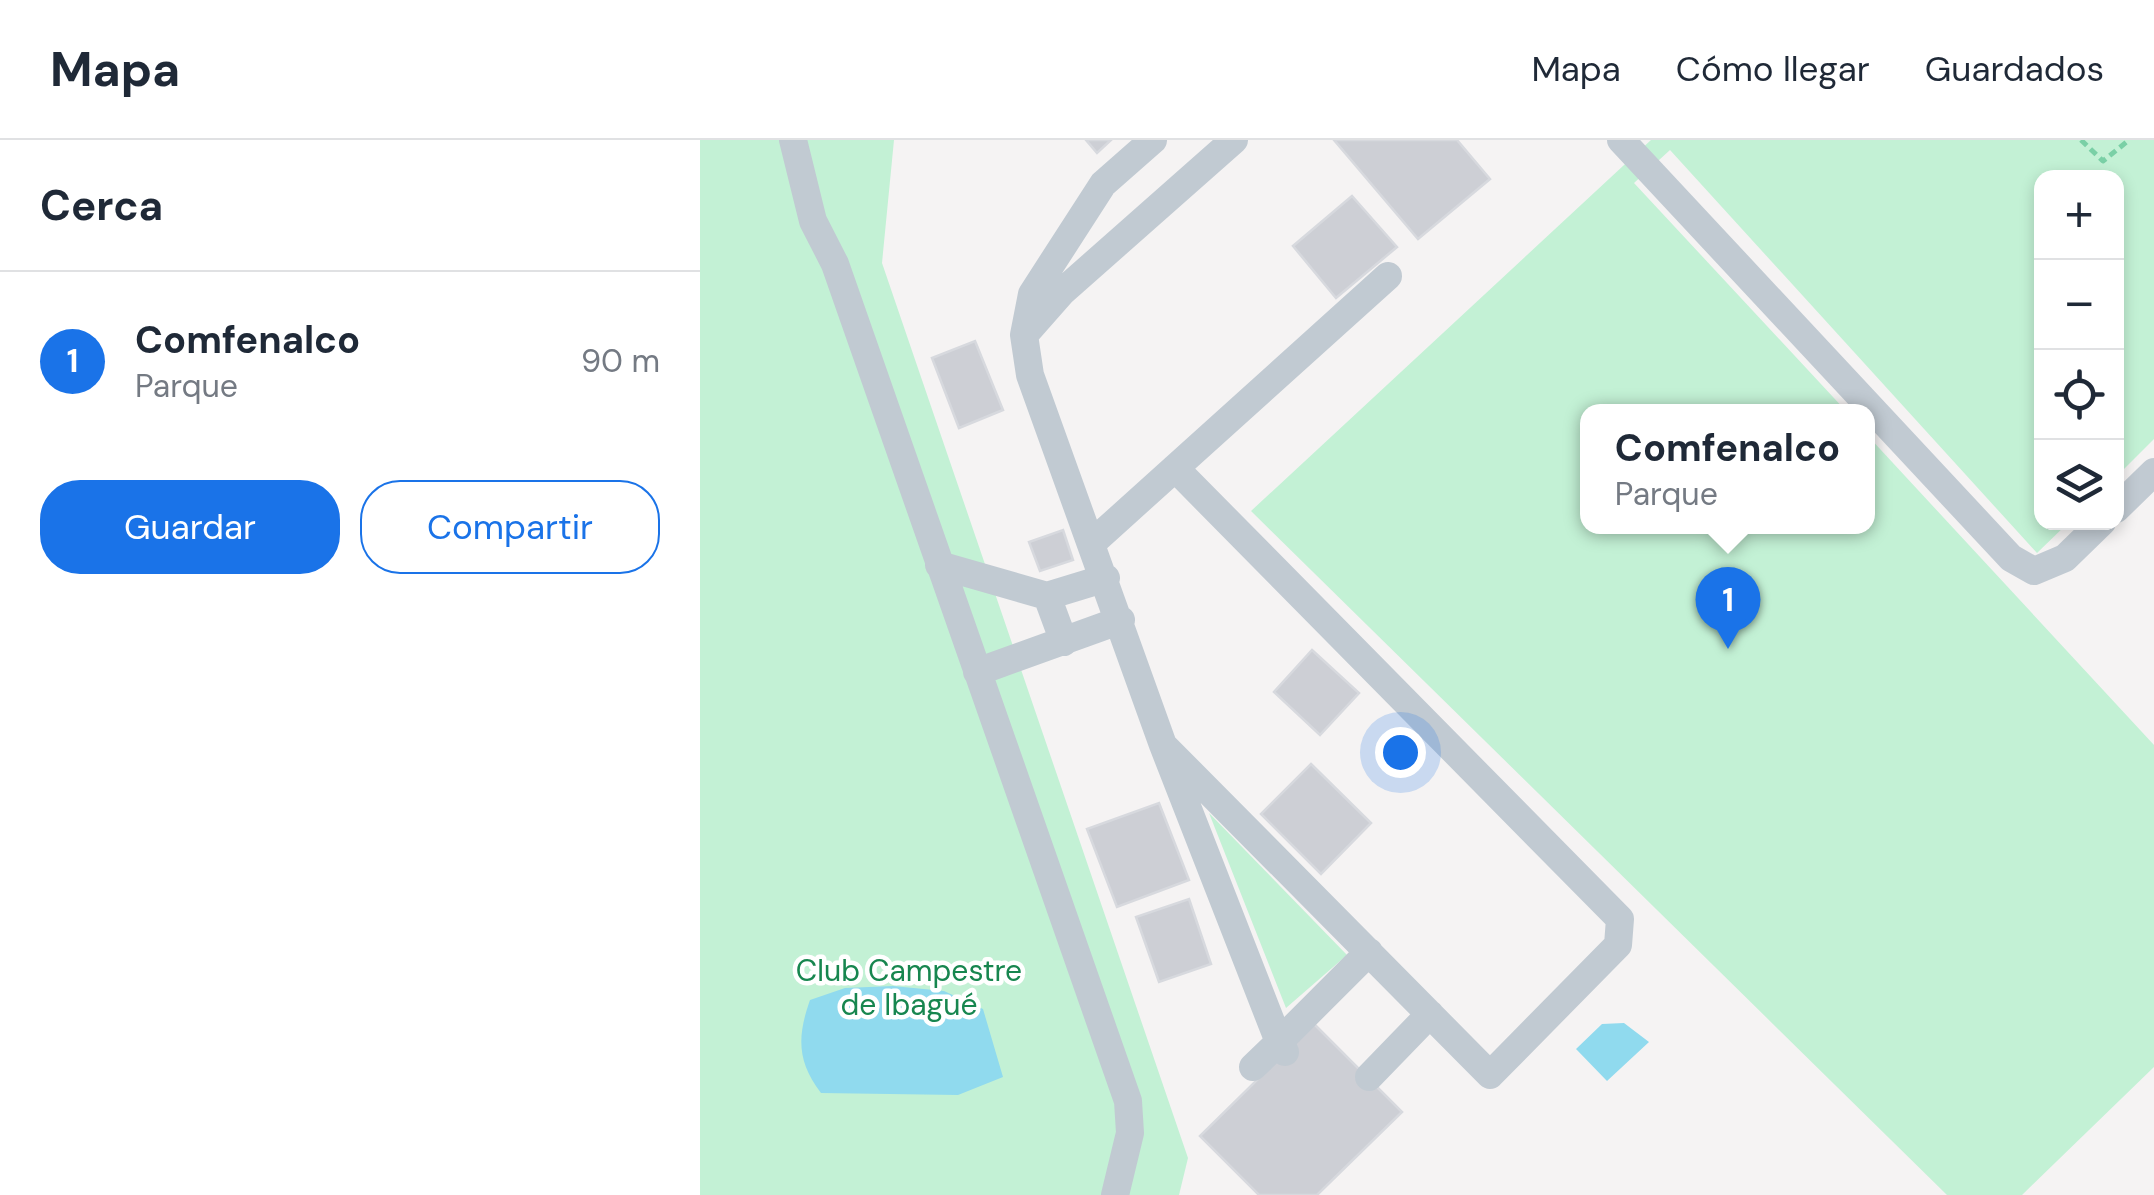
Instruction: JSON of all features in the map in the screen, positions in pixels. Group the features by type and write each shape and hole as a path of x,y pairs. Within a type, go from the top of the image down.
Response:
{"street":[{"path":"794,140 813,221 834,264 1128,1101 1130,1133 1115,1195"},
{"path":"1153,140 1104,184 1032,294 1024,335 1030,375 1163,745 1282,1047"},
{"path":"1024,335 1062,292 1234,140"},
{"path":"1622,140 1867,404"},
{"path":"1093,542 1388,276"},
{"path":"1875,413 2010,558 2034,571 2065,558 2094,530"},
{"path":"1163,745 1490,1076 1618,945 1620,918 1174,468"},
{"path":"2124,501 2154,472"},
{"path":"940,564 1047,596 1106,578"},
{"path":"1047,596 1064,642"},
{"path":"977,672 1121,620"},
{"path":"1253,1067 1282,1047 1370,952"},
{"path":"1370,1077 1430,1014"}],"path":[{"path":"2081,140 2103,161 2129,140"}],"green space":[{"name":"Club Campestre de Ibagué","path":"700,140 894,140 882,263 1188,1158 1179,1195 700,1195"},
{"path":"1651,140 2154,140 2154,439 2124,469 2124,170 2034,170 2034,530 2061,530 2037,553 1670,150 1634,183 1839,404 1580,404 1580,534 1875,534 1875,444 2154,745 2154,1067 2022,1195 1947,1195 1251,511"},
{"path":"1209,813 1347,955 1286,1008"}],"water":[{"path":"893,986 944,991 983,1009 1003,1077 958,1095 821,1093 807,1070 802,1048 810,1000 845,988"},
{"path":"1624,1023 1649,1042 1607,1081 1576,1049 1602,1024"}],"building":[{"path":"1086,140 1111,140 1097,153"},
{"path":"1334,140 1457,140 1490,179 1418,239"},
{"path":"1352,196 1397,247 1336,298 1293,246"},
{"path":"975,341 1003,410 959,428 932,358"},
{"path":"1063,530 1073,560 1040,571 1029,542"},
{"path":"1312,650 1359,693 1320,735 1274,692"},
{"path":"1311,764 1371,823 1321,874 1261,814"},
{"path":"1159,803 1189,880 1117,907 1087,829"},
{"path":"1189,899 1211,964 1159,982 1136,917"},
{"path":"1314,1024 1402,1112 1317,1195 1259,1195 1200,1136"}],"place":[{"name":"Comfenalco","path":"1728,649"}]}
